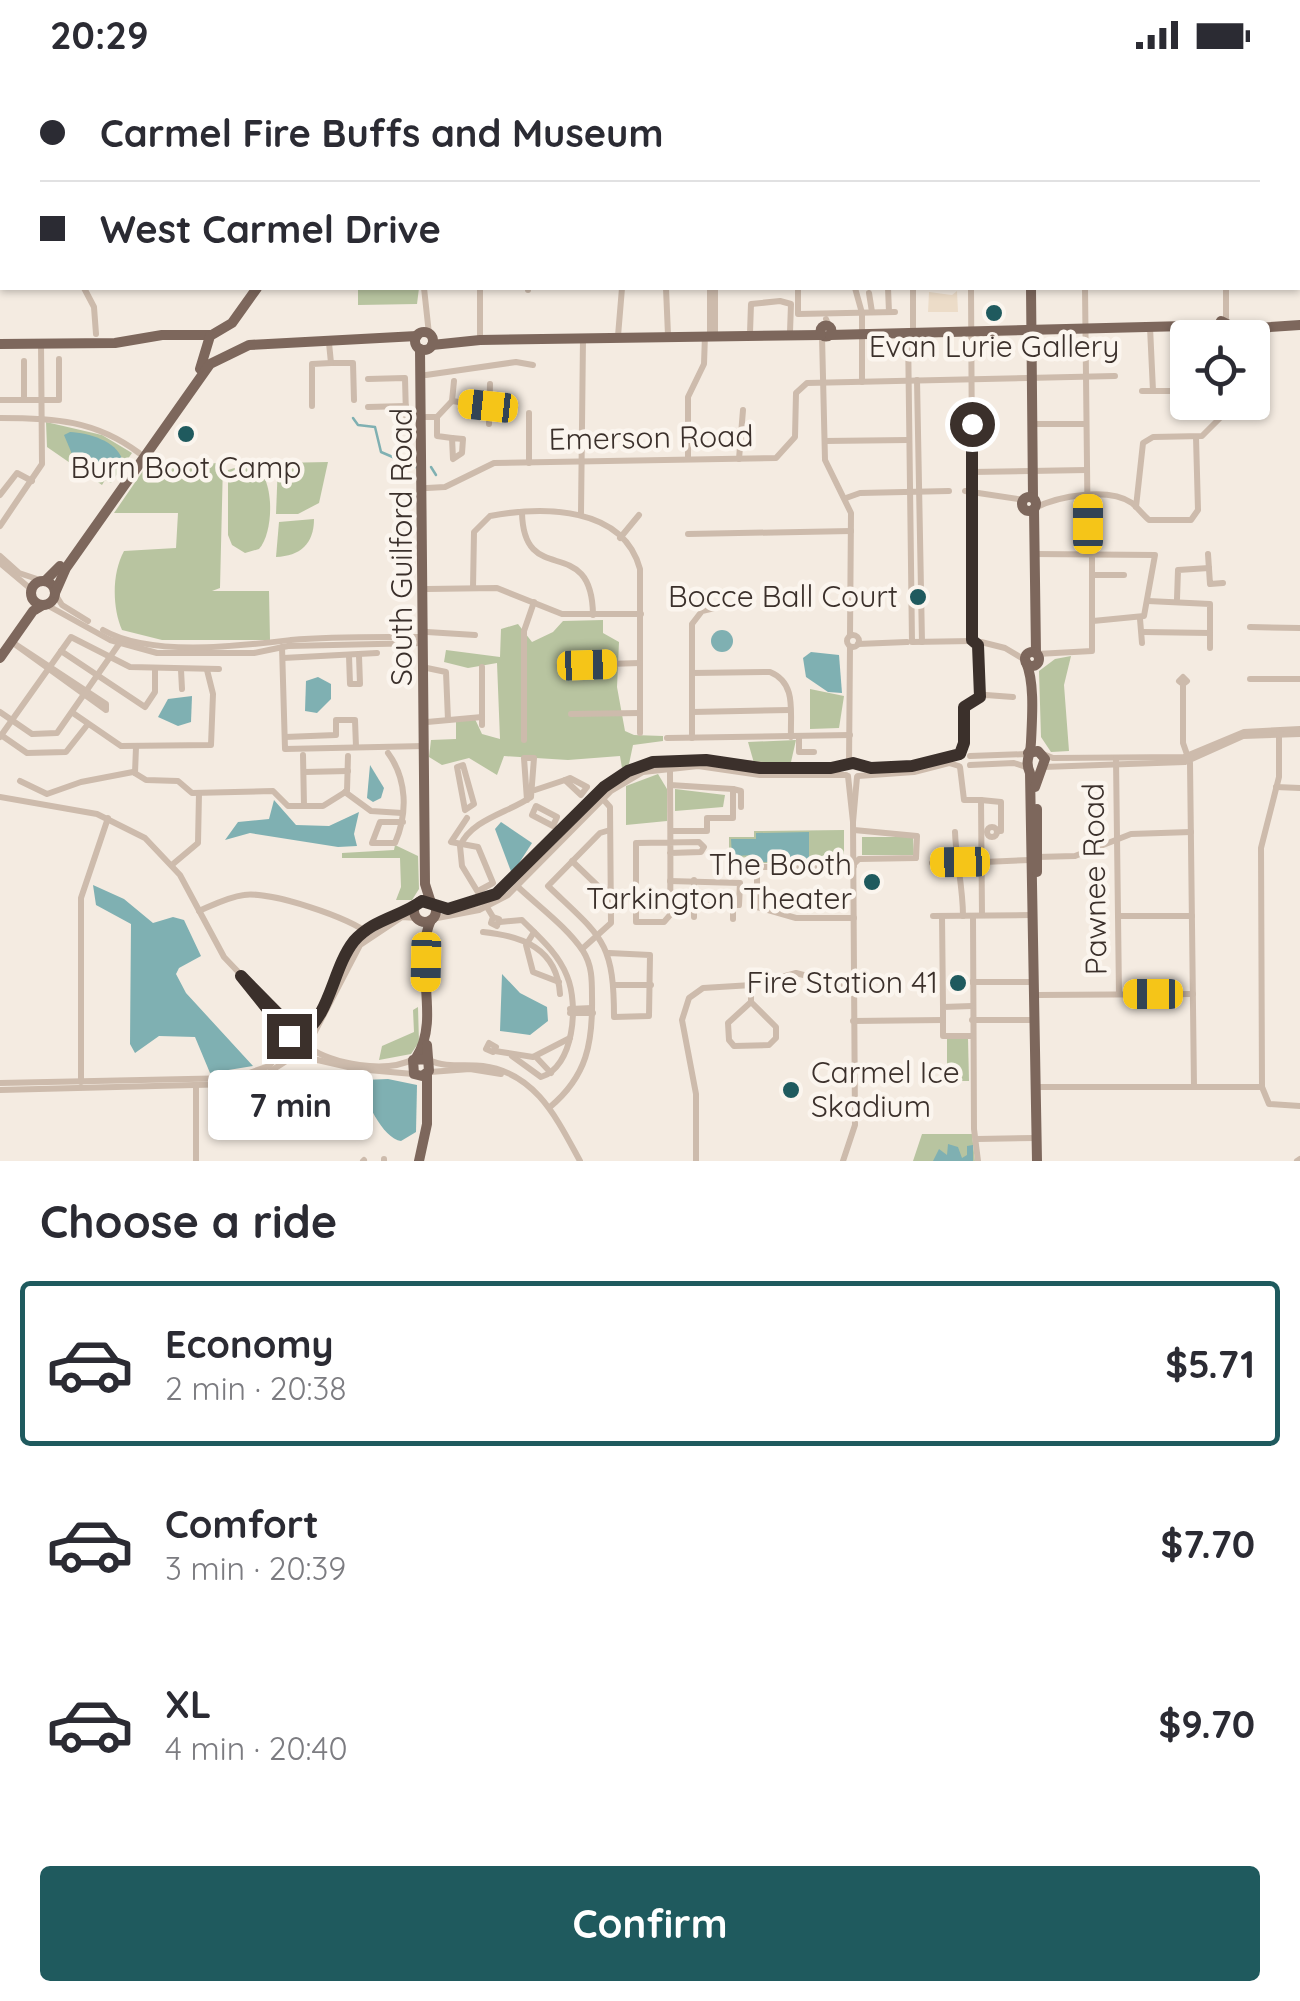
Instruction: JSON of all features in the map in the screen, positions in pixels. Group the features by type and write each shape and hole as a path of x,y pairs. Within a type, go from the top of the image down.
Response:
{"main road":[{"path":"41,346 215,333 232,323 256,290"},
{"path":"0,654 14,643 33,610 55,594 68,564 206,368 235,344 264,290"},
{"path":"1030,290 1032,658 1027,767 1034,858 1031,915 1035,1138 1040,1161"},
{"path":"1270,326 1300,324"},
{"path":"0,347 126,348 171,341 205,351 235,344 1170,326"},
{"path":"215,333 235,344"},
{"path":"0,654 32,593 56,573 215,333"},
{"name":"South Guilford Road","path":"424,341 432,417 426,488 425,746"},
{"name":"South Guilford Road","path":"424,341 426,884 433,904"},
{"path":"1031,503 1034,730 1042,752 1042,768 1034,781 1040,1161"},
{"path":"44,581 55,594"},
{"path":"32,593 45,604"},
{"path":"1028,753 1042,752"},
{"path":"1027,767 1042,768"},
{"name":"South Guilford Road","path":"417,904 426,884"},
{"path":"419,1161 427,1124 423,1067 426,944 425,920 417,904 433,904 425,920"}],"street":[{"path":"85,290 95,311 96,334"},
{"path":"424,290 424,341"},
{"path":"480,290 480,340"},
{"path":"618,336 622,290"},
{"path":"666,290 668,335"},
{"path":"688,459 688,396 704,364 712,290"},
{"path":"798,290 798,314 826,330"},
{"path":"856,290 862,313 862,382"},
{"path":"826,330 862,313 892,312 888,290"},
{"path":"913,290 910,330 922,642"},
{"path":"971,290 972,472 968,491 981,697"},
{"path":"855,641 976,641 1032,658 1092,651 1086,290"},
{"path":"1223,320 1226,291"},
{"path":"869,294 872,312"},
{"path":"750,333 750,304 780,301 790,304 790,332"},
{"path":"1150,326 1153,390"},
{"path":"826,330 825,441 828,468 846,498 852,532 851,609 855,641 850,658 855,1130 843,1161"},
{"path":"580,513 583,337"},
{"path":"329,343 331,363"},
{"path":"1,523 42,464 41,346"},
{"path":"0,400 59,400 59,358"},
{"path":"24,361 24,400"},
{"path":"312,406 312,364 353,362 354,400"},
{"path":"426,375 513,362 532,366"},
{"path":"824,382 1116,376"},
{"path":"368,379 406,378 406,416"},
{"path":"910,642 908,440 913,380"},
{"path":"452,402 454,381"},
{"name":"Emerson Road","path":"426,488 445,486 488,464 768,459 787,450 796,432 799,386 824,382"},
{"path":"489,424 490,384"},
{"path":"406,390 422,390"},
{"path":"1142,390 1170,390"},
{"path":"452,438 437,436 432,417 452,402 488,406"},
{"path":"368,407 406,406"},
{"path":"739,459 742,410"},
{"path":"529,413 529,463"},
{"path":"0,418 87,424 139,453"},
{"path":"1136,507 1142,443 1153,437 1196,437 1218,420"},
{"path":"1030,424 1086,424"},
{"path":"968,491 1031,503 1120,498 1152,520 1187,522 1198,510 1196,437"},
{"path":"825,441 908,440"},
{"path":"972,472 1087,470"},
{"path":"0,495 16,473 32,481"},
{"path":"846,498 860,492 949,491"},
{"path":"473,588 476,528 490,516 580,513 620,538 639,566 640,732"},
{"path":"522,514 522,532 530,548 575,567 587,578 593,615"},
{"path":"620,538 639,515"},
{"path":"688,534 852,532"},
{"path":"1032,554 1155,556 1146,611 1140,619 1142,643"},
{"path":"1208,554 1210,584 1223,584"},
{"path":"0,560 20,573 44,581"},
{"path":"0,560 32,593"},
{"path":"1209,568 1178,570 1177,599 1182,605 1210,604 1210,648"},
{"path":"1092,575 1124,575"},
{"path":"427,590 504,588 562,614 640,614"},
{"path":"55,594 62,605 120,641 243,646 360,641"},
{"path":"1148,600 1177,599"},
{"path":"524,740 524,630 534,602"},
{"path":"45,604 120,641 162,653 254,653 282,647 475,635"},
{"path":"692,738 693,621 702,611 718,607"},
{"path":"1093,621 1140,619"},
{"path":"1250,627 1300,628"},
{"path":"1143,632 1210,633"},
{"path":"88,724 68,751 27,753 1,736 72,637 110,660 155,670 219,669"},
{"path":"0,712 33,734 56,734 120,641"},
{"path":"349,656 350,684 360,684 360,641"},
{"path":"14,643 86,694"},
{"path":"282,647 284,749 425,746"},
{"path":"62,651 145,707 155,692 155,670"},
{"path":"283,658 377,653"},
{"path":"576,665 640,664"},
{"path":"427,722 482,722 482,666"},
{"path":"427,668 446,671 448,720"},
{"path":"181,670 182,690"},
{"path":"73,713 117,744 213,744 213,694 207,670"},
{"path":"692,673 776,674 790,690 799,752 814,752"},
{"path":"1250,679 1300,679"},
{"path":"1183,684 1183,743 1189,758 1194,1088"},
{"path":"984,832 992,826 1001,831 1001,802 964,800 966,704 981,697 1030,697"},
{"path":"692,712 790,710"},
{"path":"571,714 640,713"},
{"path":"285,736 336,736 336,720 355,720 356,748"},
{"path":"1189,758 1244,732 1300,732"},
{"path":"1042,752 1053,758 1189,758 1243,736 1300,732"},
{"path":"1279,734 1276,787 1261,848 1262,1087 1269,1104 1300,1106"},
{"path":"667,738 850,736"},
{"path":"135,772 136,747"},
{"path":"384,817 372,843 395,843 402,822 402,774 388,753"},
{"path":"670,766 760,774 852,776 914,772 945,763 1028,753"},
{"path":"303,755 304,806"},
{"path":"20,782 47,794 81,782 135,772 146,780 178,781 188,792 276,791 288,806 323,806 345,792 348,756"},
{"path":"527,800 524,758 534,758 535,790"},
{"path":"1042,768 1116,760"},
{"name":"Pawnee Road","path":"1116,760 1119,994"},
{"path":"0,1086 251,1080 308,1046 331,1006 348,962 368,933 402,917 425,920 487,903 515,884 628,771 670,766 912,766 964,761 1014,762 1027,767"},
{"path":"852,776 853,764"},
{"path":"473,828 466,814 457,768 463,765 474,804 466,814 451,842 478,847 493,883 480,890"},
{"path":"670,766 670,784 670,816 670,830 670,843 670,853 670,915 664,922 636,922 636,843 670,843 699,842 704,847 701,852 670,853"},
{"path":"304,772 348,770"},
{"path":"560,994 559,982 526,940 496,925 480,890 462,866 460,846 473,828 527,800 535,790 565,780"},
{"path":"670,784 740,791 741,807"},
{"path":"1276,787 1300,788"},
{"path":"670,830 707,831 707,818 733,818 733,789"},
{"path":"345,792 372,812 402,822"},
{"path":"172,865 198,843 198,793"},
{"path":"582,949 610,923 610,808 600,796"},
{"path":"0,797 108,818 145,838 172,865 216,946 287,1029 288,1044 297,1056 357,1069 423,1067"},
{"path":"978,1161 972,982 984,832 981,800"},
{"path":"517,806 532,816"},
{"path":"384,817 403,812"},
{"path":"81,1085 80,898 108,818"},
{"path":"853,826 860,834 918,836 915,858 861,859 854,866 757,867 758,910 780,910 799,918 854,918"},
{"path":"609,953 650,956 649,1016 614,1018 609,953 600,935 548,886 600,833 610,830"},
{"path":"955,832 963,916"},
{"path":"932,863 1075,856 1117,838 1191,832"},
{"path":"572,861 599,887 611,890"},
{"path":"670,880 738,880 733,919"},
{"path":"694,880 694,917"},
{"path":"515,884 582,949 591,972 592,1011 586,1061 573,1085 550,1106"},
{"path":"198,912 235,896 260,894 339,914 368,933"},
{"path":"433,904 448,909 487,903"},
{"path":"196,1082 254,1073 274,1062 322,1008 343,958 368,933 417,904"},
{"path":"694,905 736,905"},
{"path":"512,1056 541,1077 551,1073 570,1038 569,981 556,957 513,912"},
{"path":"972,1036 943,1036 938,916 1031,915"},
{"path":"1118,916 1192,916"},
{"path":"483,932 522,920"},
{"path":"526,940 534,932"},
{"path":"526,940 532,972 559,982 569,981"},
{"path":"696,1161 696,1096 683,1010 692,995 703,988 751,985 802,973 854,988"},
{"path":"241,976 308,1046 362,1065 402,1064 508,1074 527,1084 550,1106 580,1161"},
{"path":"972,982 1032,982"},
{"path":"614,985 651,985"},
{"path":"751,985 751,1002 774,1025 776,1038 768,1045 734,1046 728,1040 728,1023 751,1002"},
{"path":"1037,995 1193,994"},
{"path":"943,1006 972,1006"},
{"path":"570,1011 592,1011"},
{"path":"853,1021 943,1020"},
{"path":"972,1020 1032,1020"},
{"path":"495,1051 536,1056 570,1038"},
{"path":"536,1056 551,1073"},
{"path":"322,1103 354,1102 357,1069"},
{"path":"196,1082 196,1161"},
{"path":"1038,1088 1262,1087"},
{"path":"977,1139 1035,1138"}],"green space":[{"path":"358,290 419,290 417,304 358,305"},
{"path":"46,422 102,435 132,453 111,483 105,480 102,485 47,447"},
{"path":"328,462 319,503 298,514 276,514 278,463"},
{"path":"223,463 220,588 212,591 269,591 270,640 162,640 122,630 115,590 124,551 176,548 178,513 114,513 147,465"},
{"path":"251,463 265,478 270,517 259,549 245,553 232,545 228,535 228,470"},
{"path":"314,519 304,547 276,557 279,522"},
{"path":"603,620 603,633 619,642 617,687 625,731 663,736 663,741 633,745 629,764 622,768 620,756 568,760 504,756 497,775 469,758 442,765 429,757 431,740 456,739 456,720 475,719 482,734 500,739 497,663 468,668 444,662 446,650 500,657 501,629 518,624 532,642 553,632 563,621"},
{"path":"1071,656 1064,685 1069,751 1051,752 1041,737 1039,671 1055,659"},
{"path":"810,689 844,696 839,728 810,729"},
{"path":"796,740 791,762 754,763 748,742"},
{"path":"658,774 667,789 667,821 626,825 626,786"},
{"path":"675,789 725,795 723,807 675,811"},
{"path":"844,830 844,863 755,863 754,857 729,858 729,837 754,837 754,831"},
{"path":"862,837 913,837 914,855 862,855"},
{"path":"395,845 418,856 419,889 412,900 396,900 401,887 400,858 342,858 342,853 394,850"},
{"path":"418,1007 419,1042 411,1054 379,1060 382,1046 414,1032 413,1010"},
{"path":"947,1039 968,1039 969,1081 947,1081"},
{"path":"922,1134 972,1134 975,1161 913,1161"}],"shaded area":[{"path":"957,291 958,312 928,312 929,292 952,295"}],"water":[{"path":"70,432 101,439 114,447 122,459 110,474 72,454 64,435"},
{"path":"722,630 730,633 730,649 722,652 714,649 711,641 714,633"},
{"path":"811,652 839,655 842,693 828,692 806,677 803,658"},
{"path":"318,677 331,684 331,699 317,713 305,711 306,681"},
{"path":"192,696 191,722 178,726 158,717 168,699"},
{"path":"370,765 384,788 381,798 373,802 367,798"},
{"path":"274,800 296,825 329,826 359,812 354,834 357,846 338,847 250,833 225,840 238,822 269,819"},
{"path":"501,822 532,843 512,874 495,829"},
{"path":"809,832 809,861 756,862 756,855 732,856 731,839 756,839 756,833"},
{"path":"93,885 124,899 153,923 173,917 184,920 201,956 179,968 176,974 186,993 253,1066 210,1073 195,1037 159,1036 135,1053 130,1044 131,924 96,905"},
{"path":"502,974 520,993 547,1007 548,1021 530,1035 500,1031"},
{"path":"388,1079 417,1085 416,1132 401,1141 381,1125 364,1087 363,1080"},
{"path":"948,1144 958,1147 962,1158 967,1155 967,1146 973,1145 973,1161 933,1161 939,1149 947,1155"}],"waterway":[{"path":"353,418 358,425 375,427 381,452 416,467"},
{"path":"431,467 436,475"}],"place":[{"name":"Evan Lurie Gallery","path":"994,313"},
{"name":"Burn Boot Camp","path":"186,434"},
{"name":"Bocce Ball Court","path":"918,597"},
{"name":"The Booth Tarkington Theater","path":"872,882"},
{"name":"Fire Station 41","path":"958,983"},
{"name":"Carmel Ice Skadium","path":"791,1090"}],"route":[{"path":"289,1036 241,976 300,1036 308,1031 328,998 343,958 366,930 422,901 448,909 475,904 496,894 597,794 628,771 670,760 712,760 760,768 831,768 851,763 869,768 907,767 960,754 964,743 964,707 980,697 978,645 972,640 972,424"}]}
